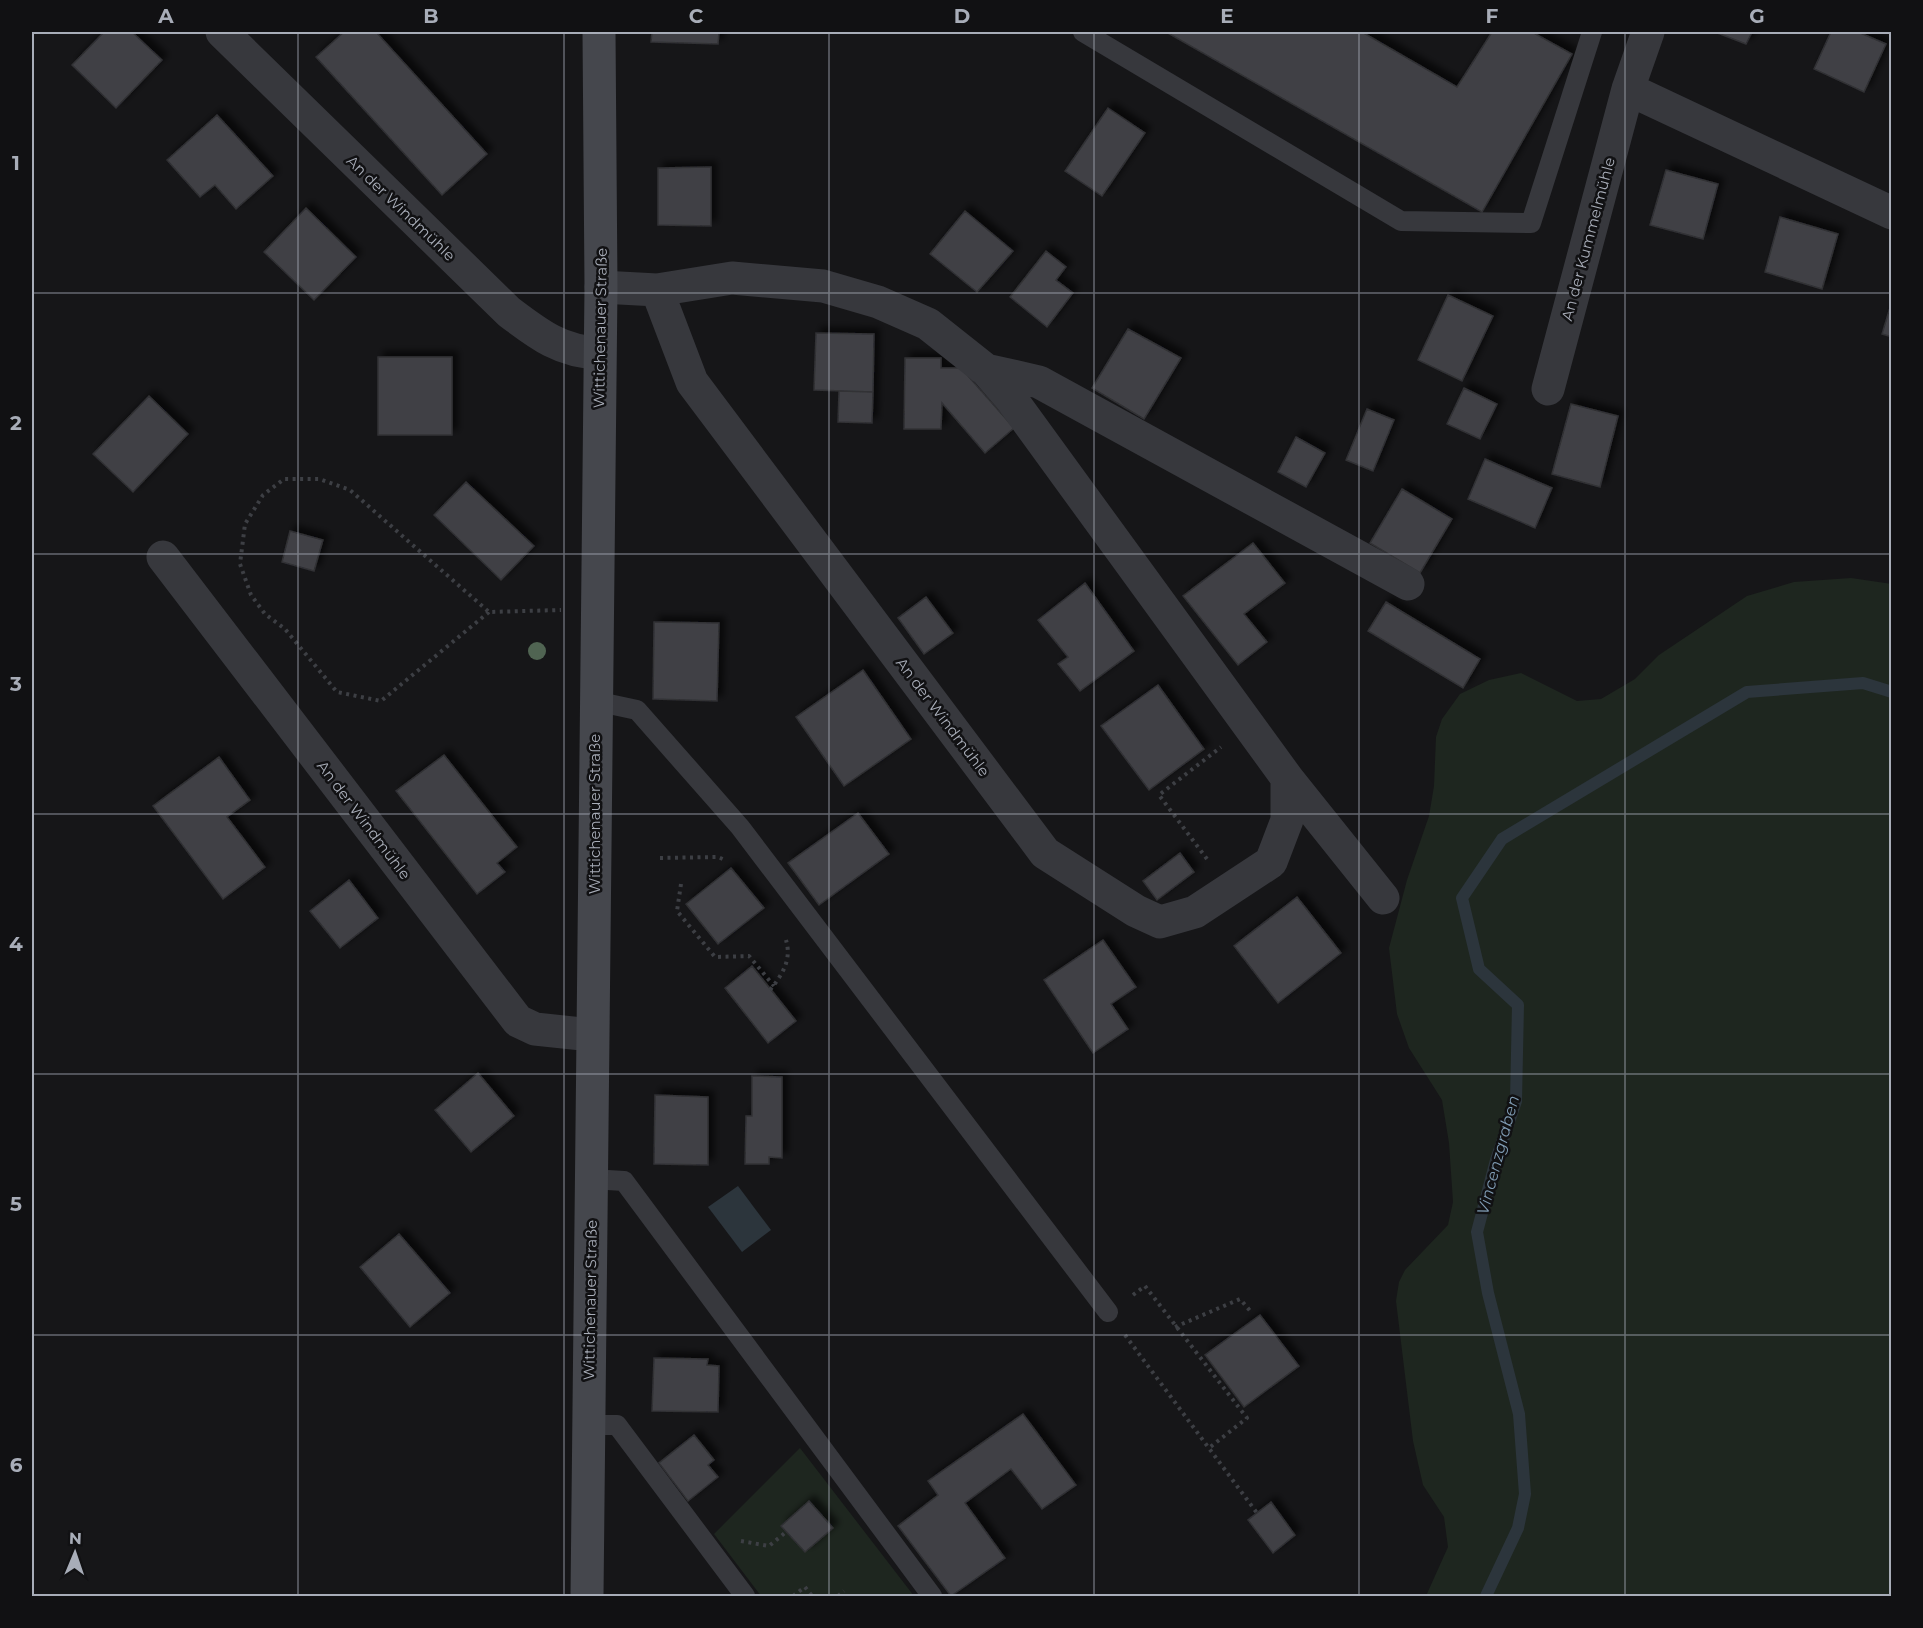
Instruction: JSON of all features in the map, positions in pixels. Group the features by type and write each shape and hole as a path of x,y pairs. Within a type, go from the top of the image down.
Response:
{"main road":[{"name":"Wittichenauer Straße","path":"587,1596 601,286 599,32"}],"street":[{"name":"An der Windmühle","path":"222,32 509,312 551,343 569,350 599,353"},
{"name":"An der Kummelmühle","path":"1548,389 1628,89 1647,32"},
{"path":"1628,89 1892,213"},
{"path":"601,286 657,290 732,278 823,286 878,302 928,324 986,370 1012,400 1248,726 1383,898"},
{"name":"An der Windmühle","path":"657,290 692,382 1045,853 1136,911 1160,922 1195,912 1271,862 1287,820 1287,778"},
{"path":"986,370 1040,381 1408,584"},
{"name":"An der Windmühle","path":"163,557 518,1021 535,1029 592,1035"}],"lane":[{"path":"1083,32 1401,221 1531,223 1592,32"},
{"path":"595,701 637,710 740,827 1108,1312"},
{"path":"591,1179 624,1181 932,1596"},
{"path":"589,1425 617,1425 745,1596"}],"path":[{"path":"489,612 350,490 319,478 284,479 263,495 245,524 240,564 251,595 265,614 285,629 337,692 381,700 489,612 565,610"},
{"path":"1231,890 1159,795 1248,726"},
{"path":"660,858 718,857 734,864"},
{"path":"681,884 677,911 715,957 749,957 774,986"},
{"path":"770,990 783,973 789,952 783,932"},
{"path":"1209,1448 1247,1418 1145,1286 1108,1312 1257,1514"},
{"path":"1175,1327 1240,1299 1252,1313"},
{"path":"717,1559 741,1541 769,1546 786,1532"},
{"path":"793,1596 805,1587 812,1596"},
{"path":"838,1596 844,1591"}],"shaded area":[{"path":"1851,578 1892,584 1891,1596 1426,1596 1448,1547 1444,1517 1423,1485 1413,1441 1396,1301 1399,1282 1405,1270 1448,1225 1453,1202 1449,1143 1442,1100 1409,1048 1397,1014 1389,948 1407,880 1429,816 1434,786 1436,737 1442,719 1460,694 1489,680 1521,673 1577,701 1601,699 1635,679 1659,655 1747,596 1794,582"},
{"path":"738,1186 771,1230 742,1252 708,1207"},
{"path":"800,1448 914,1596 761,1596 714,1534"}],"building":[{"path":"104,32 132,32 162,60 116,108 72,65"},
{"path":"344,32 376,32 487,154 442,195 316,57"},
{"path":"652,32 719,32 718,44 651,42"},
{"path":"1166,32 1362,32 1457,87 1492,32 1532,32 1572,54 1482,212"},
{"path":"1715,32 1752,32 1746,44"},
{"path":"1831,32 1858,32 1886,44 1864,92 1814,69"},
{"path":"1108,108 1145,133 1102,196 1065,171"},
{"path":"217,115 273,176 236,209 215,185 200,197 167,160"},
{"path":"711,167 711,226 658,225 658,168"},
{"path":"1666,170 1718,184 1703,239 1650,225"},
{"path":"306,208 356,257 314,300 264,252"},
{"path":"965,211 1013,251 977,292 930,254"},
{"path":"1780,217 1838,234 1822,289 1765,272"},
{"path":"1046,251 1066,267 1056,280 1073,293 1047,327 1010,297"},
{"path":"1448,295 1493,316 1462,381 1418,360"},
{"path":"1892,301 1892,337 1882,334"},
{"path":"1128,329 1181,358 1144,419 1092,388"},
{"path":"816,333 874,334 873,392 814,390"},
{"path":"378,357 452,357 452,435 378,435"},
{"path":"905,358 941,358 941,368 961,368 1014,428 985,453 942,403 941,429 904,429"},
{"path":"1464,388 1497,404 1480,439 1447,424"},
{"path":"839,391 873,392 872,423 838,422"},
{"path":"149,396 188,434 133,492 93,454"},
{"path":"1571,404 1618,416 1600,487 1552,474"},
{"path":"1367,409 1394,420 1373,471 1346,460"},
{"path":"1296,437 1325,453 1306,487 1278,472"},
{"path":"1485,459 1552,488 1535,528 1468,499"},
{"path":"466,482 534,546 501,580 434,515"},
{"path":"1402,489 1452,519 1420,573 1370,543"},
{"path":"290,531 323,540 314,571 282,562"},
{"path":"1253,543 1285,583 1244,614 1267,642 1238,665 1183,596"},
{"path":"1085,583 1134,651 1080,691 1058,664 1068,657 1038,620"},
{"path":"926,597 953,633 924,654 898,618"},
{"path":"1386,602 1480,659 1463,688 1368,631"},
{"path":"654,622 719,623 717,701 653,699"},
{"path":"863,670 911,739 844,786 796,717"},
{"path":"1158,685 1204,749 1149,790 1101,726"},
{"path":"444,755 517,847 497,863 505,872 477,894 396,791"},
{"path":"219,757 250,800 227,817 265,867 223,899 153,806"},
{"path":"858,813 889,854 819,905 788,863"},
{"path":"1180,853 1194,872 1157,900 1143,881"},
{"path":"731,868 764,908 718,944 686,904"},
{"path":"349,880 378,918 340,948 310,911"},
{"path":"1297,897 1341,953 1278,1003 1234,946"},
{"path":"1103,940 1136,987 1111,1004 1128,1029 1093,1053 1044,980"},
{"path":"752,966 796,1021 768,1043 725,988"},
{"path":"478,1073 514,1116 471,1152 435,1110"},
{"path":"752,1076 782,1077 782,1158 769,1157 769,1164 745,1164 746,1116 752,1116"},
{"path":"655,1095 708,1097 708,1165 654,1164"},
{"path":"399,1234 450,1293 410,1327 360,1267"},
{"path":"1260,1315 1299,1366 1244,1407 1205,1355"},
{"path":"654,1358 708,1359 707,1365 719,1366 718,1412 652,1411"},
{"path":"1023,1414 1076,1485 1042,1509 1011,1469 965,1503 1005,1558 951,1596 898,1526 938,1495 928,1481"},
{"path":"694,1435 714,1460 708,1465 718,1477 688,1501 659,1463"},
{"path":"809,1501 833,1528 805,1552 781,1526"},
{"path":"1271,1502 1295,1535 1273,1553 1248,1520"}],"waterway":[{"name":"Vincenzgraben","path":"1486,1596 1518,1528 1525,1494 1519,1414 1488,1293 1477,1232 1496,1160 1516,1101 1518,1005 1479,969 1462,898 1502,839 1747,692 1863,683 1892,692"}]}
